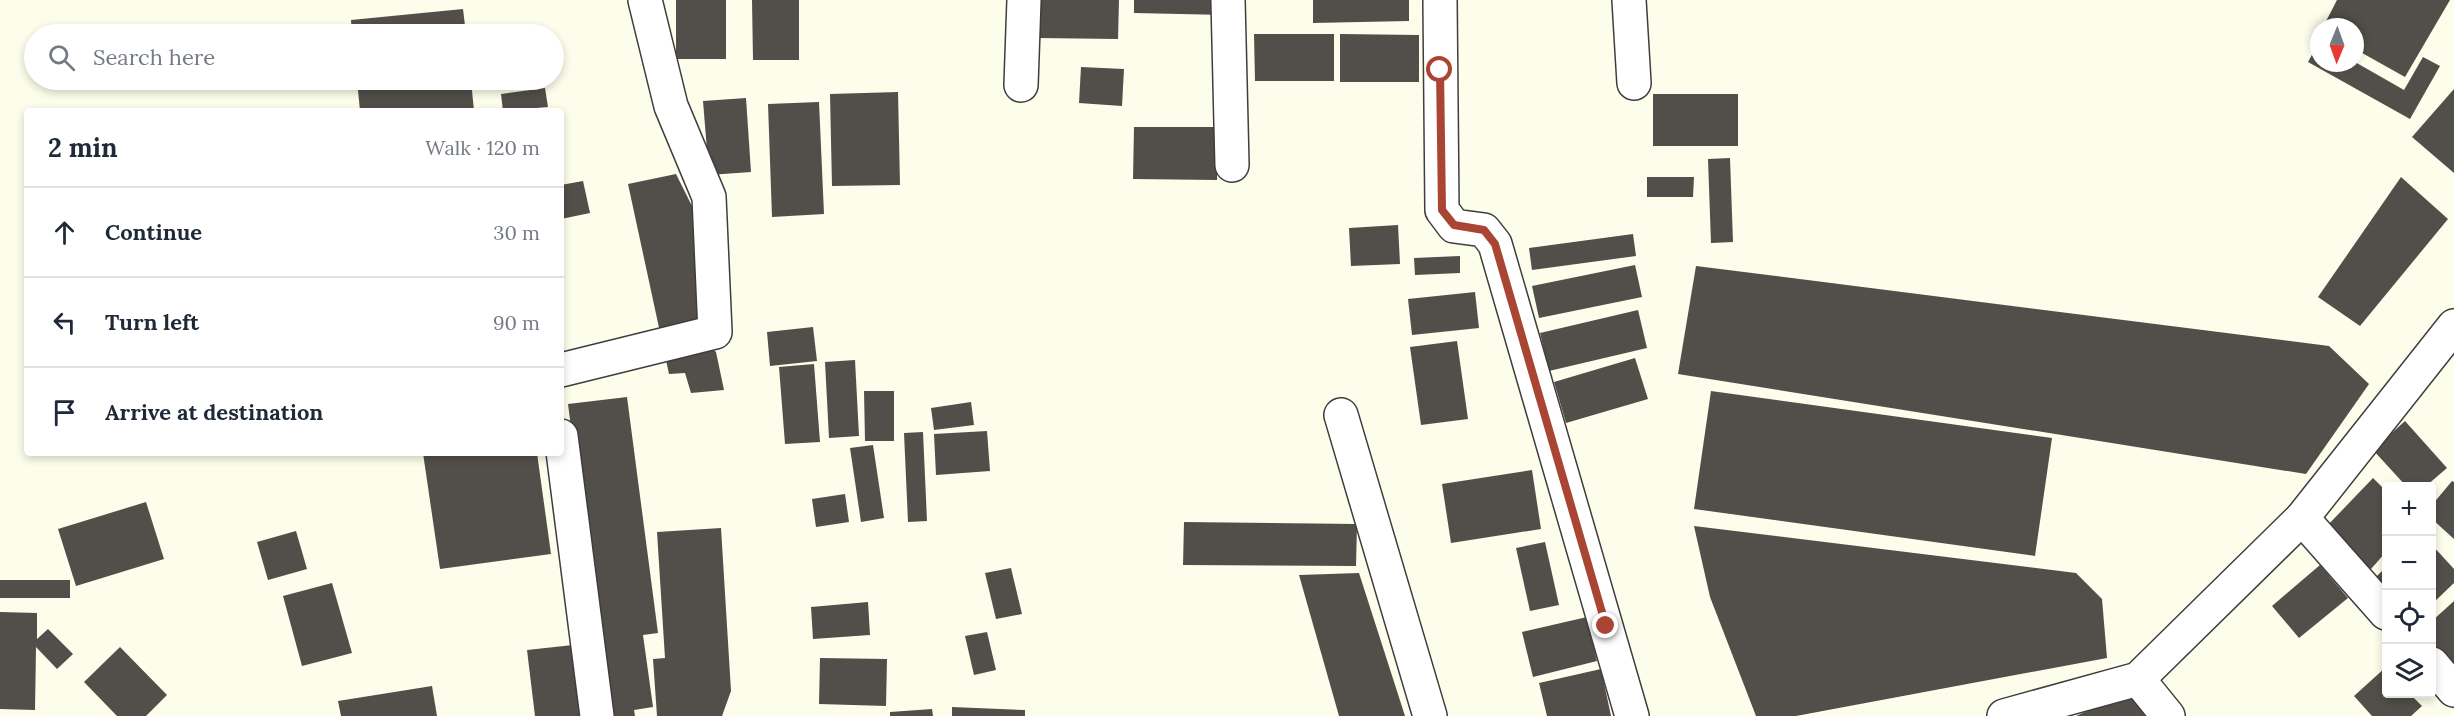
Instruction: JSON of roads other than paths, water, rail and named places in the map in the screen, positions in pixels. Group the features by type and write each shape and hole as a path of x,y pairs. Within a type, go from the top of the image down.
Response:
{"street":[{"path":"564,369 715,332 709,198 671,106 645,0"},
{"path":"1021,85 1024,0"},
{"path":"1228,0 1232,165"},
{"path":"1440,0 1442,210 1454,225 1484,230 1495,244 1632,716"},
{"path":"1629,0 1634,83"},
{"path":"2004,716 2138,679 2302,518 2454,326"},
{"path":"1341,415 1430,716"},
{"path":"564,456 597,716"},
{"path":"2302,518 2382,608"},
{"path":"2436,669 2454,690"},
{"path":"2138,679 2168,716"}]}
